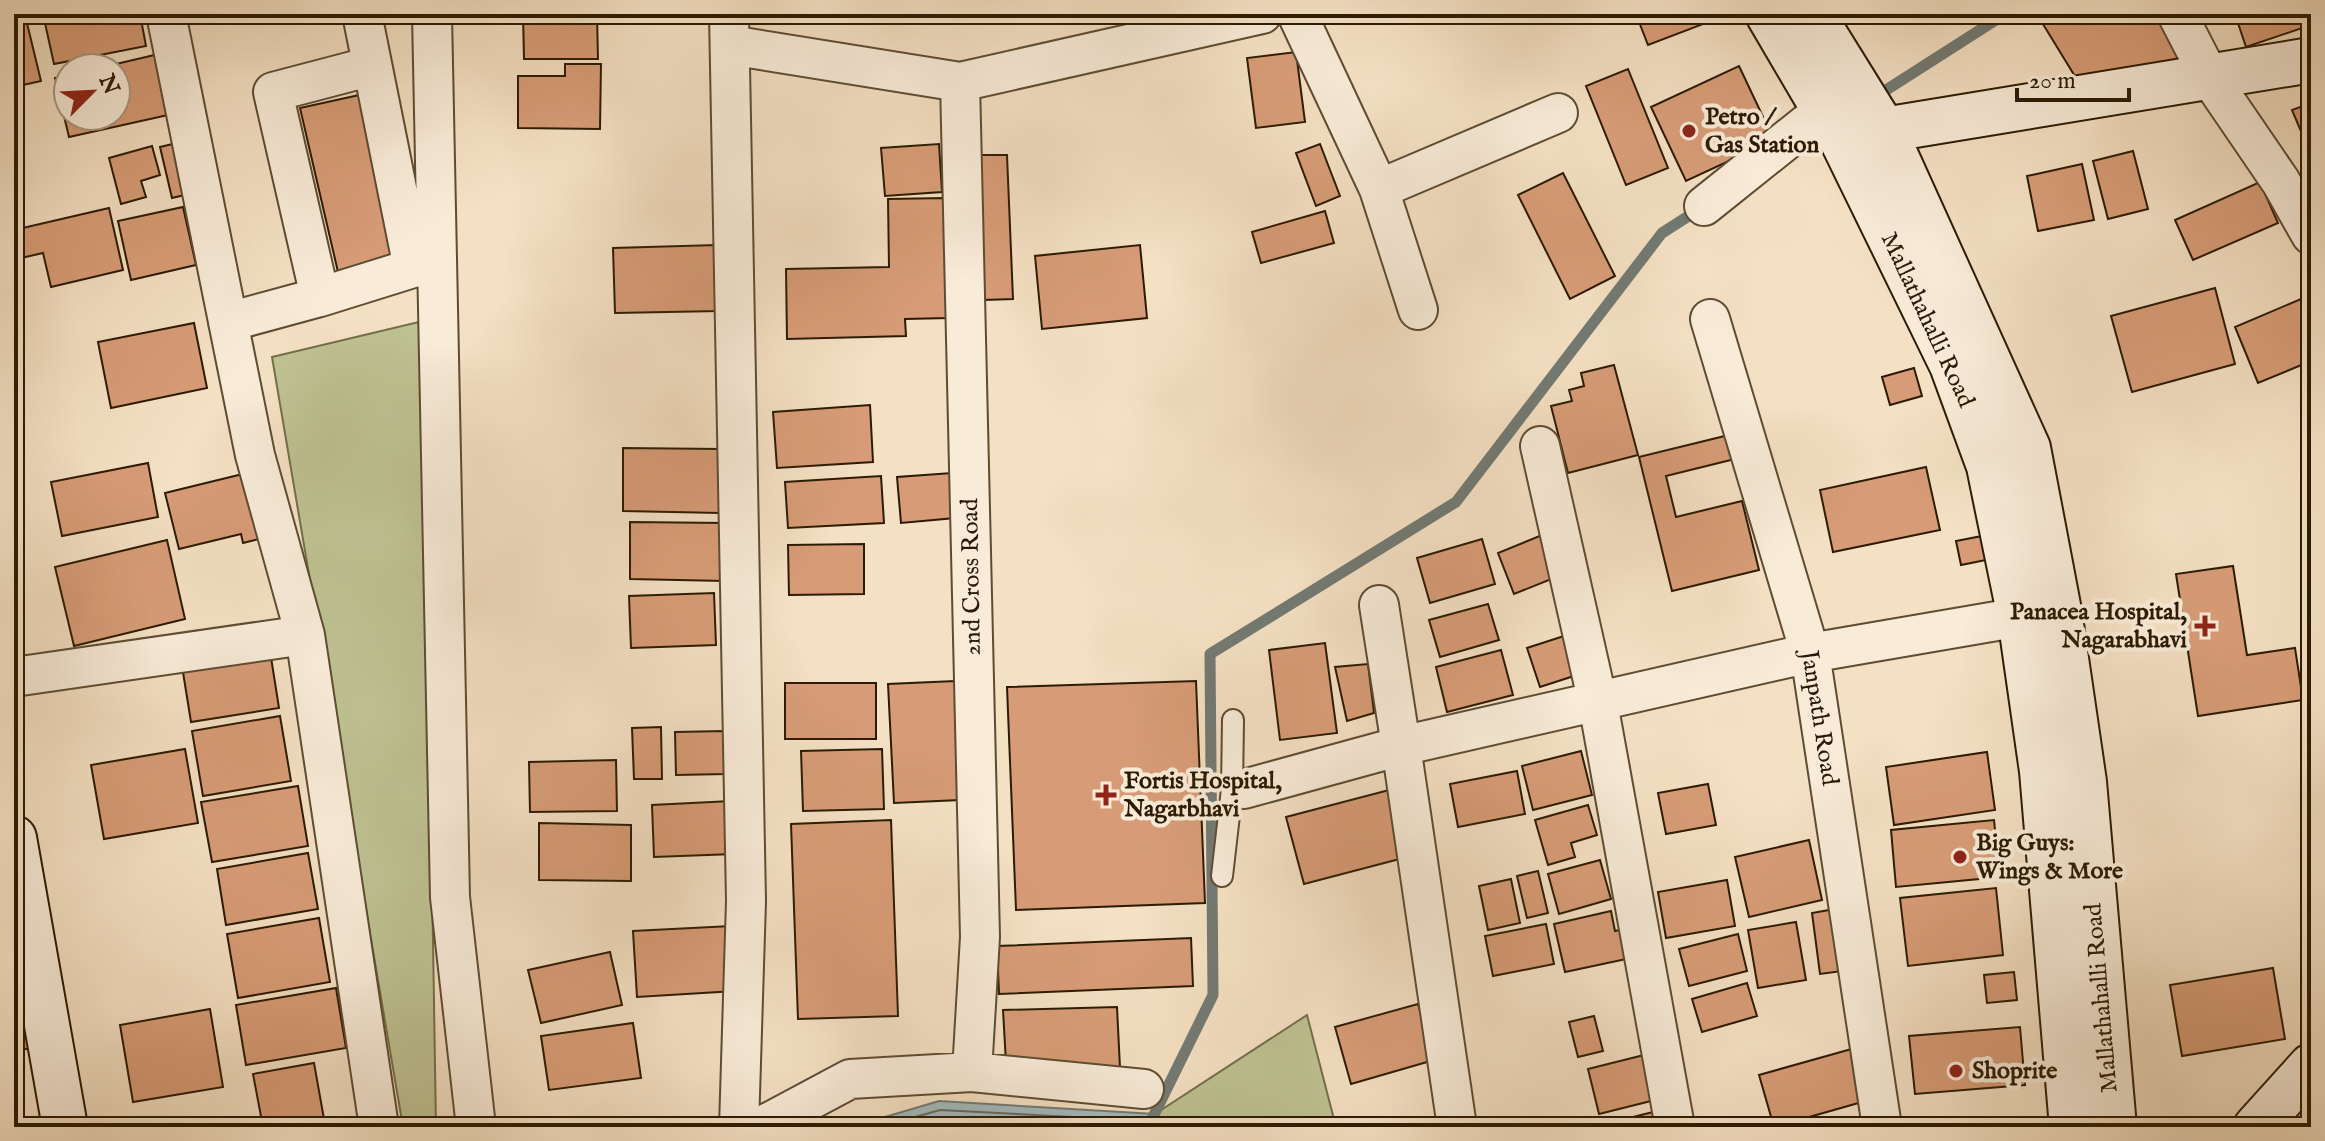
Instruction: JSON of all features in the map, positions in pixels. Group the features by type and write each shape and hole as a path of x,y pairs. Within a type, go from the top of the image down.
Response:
{"main road":[{"name":"Mallathahalli Road","path":"1768,14 1833,126 1952,365 1989,466 2020,617 2042,771 2070,1124"},
{"name":"Mallathahalli Road","path":"1812,14 1884,130 2028,448 2059,611 2084,782 2114,1127"},
{"path":"1833,126 1884,130 2311,60"},
{"path":"14,838 65,1127"},
{"path":"2257,1123 2311,1066"},
{"path":"2107,1071 2120,1105 2138,1127"}],"street":[{"path":"166,14 255,455 305,635 379,1127"},
{"path":"228,322 413,268 362,14"},
{"path":"432,14 450,897 476,1127"},
{"path":"739,1127 746,901 730,30 960,82 1262,14"},
{"path":"1297,14 1379,189 1418,310"},
{"path":"2177,14 2210,78 2281,182 2311,235"},
{"path":"320,297 273,92 372,66"},
{"name":"2nd Cross Road","path":"960,82 980,937 972,1072"},
{"path":"1379,189 1558,113"},
{"path":"1704,206 1833,126"},
{"name":"Janpath Road","path":"1710,319 1810,653 1882,1127"},
{"path":"1540,446 1598,703 1675,1127"},
{"path":"1379,605 1457,1127"},
{"path":"1238,789 1401,746 1810,653 2020,617"},
{"path":"14,677 305,635"},
{"path":"760,1127 850,1079 972,1072 1144,1089"}],"lane":[{"path":"1222,876 1238,789 1233,720"}],"green space":[{"path":"423,321 436,1127 403,1127 272,357"},
{"path":"1307,1015 1336,1127 1164,1127 1155,1114"}],"water":[{"path":"939,1101 1155,1114 1164,1127 851,1127"}],"building":[{"path":"43,14 140,14 146,46 115,52 52,52 52,55"},
{"path":"523,14 597,14 598,59 524,59"},
{"path":"1636,14 1718,14 1719,18 1648,45"},
{"path":"2162,14 2186,60 2084,91 2038,16"},
{"path":"2235,14 2311,14 2311,25 2246,47"},
{"path":"25,15 41,81 14,87 14,17"},
{"path":"1296,52 1305,122 1256,128 1247,58"},
{"path":"163,53 177,113 132,123 132,60"},
{"path":"565,64 601,64 600,129 518,128 518,76 565,76"},
{"path":"1739,66 1774,140 1686,181 1651,107"},
{"path":"1628,69 1668,168 1626,185 1586,86"},
{"path":"373,92 413,268 341,285 300,108"},
{"path":"2311,103 2311,155 2292,110"},
{"path":"68,132 92,132 69,137"},
{"path":"185,141 197,192 172,198 160,147"},
{"path":"939,144 942,192 885,196 881,148"},
{"path":"1320,144 1340,196 1316,206 1296,153"},
{"path":"152,146 160,175 141,181 146,197 121,204 109,158"},
{"path":"2133,151 2148,209 2108,219 2093,161"},
{"path":"978,155 1007,155 1013,299 984,300"},
{"path":"2082,164 2094,220 2038,231 2027,176"},
{"path":"1563,173 1615,276 1570,299 1518,195"},
{"path":"2260,182 2278,223 2193,260 2175,220"},
{"path":"946,198 949,318 905,319 906,336 787,339 786,269 889,267 888,199"},
{"path":"183,207 196,265 131,280 118,221"},
{"path":"109,208 123,270 51,287 43,253 21,258 14,230"},
{"path":"1325,211 1334,243 1261,263 1252,232"},
{"path":"717,245 719,311 615,313 613,248"},
{"path":"1140,245 1147,318 1042,329 1035,256"},
{"path":"2215,288 2235,364 2132,392 2111,316"},
{"path":"2308,296 2311,305 2311,361 2258,383 2235,327"},
{"path":"194,323 207,388 111,408 98,342"},
{"path":"1614,365 1638,455 1568,473 1551,406 1572,401 1569,390 1584,386 1581,373"},
{"path":"1914,368 1922,396 1890,405 1882,377"},
{"path":"870,405 873,462 777,468 773,412"},
{"path":"1737,433 1743,457 1666,476 1676,517 1742,501 1759,570 1672,591 1639,457"},
{"path":"623,448 721,449 720,513 623,511"},
{"path":"148,463 158,517 62,536 51,482"},
{"path":"1926,467 1940,530 1833,552 1820,490"},
{"path":"255,471 271,536 243,543 241,534 179,549 165,493"},
{"path":"952,473 955,518 901,523 897,477"},
{"path":"881,476 884,523 788,528 785,482"},
{"path":"630,522 725,523 725,581 630,579"},
{"path":"1542,535 1559,576 1514,594 1498,553"},
{"path":"1982,536 1986,560 1961,565 1956,541"},
{"path":"1482,539 1495,584 1430,603 1417,558"},
{"path":"167,540 185,619 74,646 55,567"},
{"path":"864,544 864,594 789,595 788,545"},
{"path":"2233,566 2247,655 2295,648 2303,700 2198,716 2176,574"},
{"path":"714,593 716,645 631,648 629,596"},
{"path":"1488,604 1499,640 1440,657 1429,620"},
{"path":"1567,635 1580,674 1540,687 1527,648"},
{"path":"1325,643 1337,733 1280,740 1269,650"},
{"path":"1501,650 1513,695 1447,712 1436,667"},
{"path":"270,651 279,708 191,722 182,666"},
{"path":"1368,664 1374,713 1347,721 1335,667"},
{"path":"955,681 960,800 894,803 888,684"},
{"path":"1196,681 1205,903 1016,910 1007,687"},
{"path":"785,683 876,683 876,739 785,739"},
{"path":"280,716 291,781 203,796 192,731"},
{"path":"661,727 662,779 634,779 632,728"},
{"path":"725,731 726,774 676,775 675,732"},
{"path":"185,749 198,823 104,839 91,765"},
{"path":"882,749 884,809 803,811 801,751"},
{"path":"1581,751 1592,795 1533,810 1522,766"},
{"path":"1987,752 1995,810 1894,825 1886,767"},
{"path":"616,760 617,811 530,812 529,762"},
{"path":"1517,771 1525,814 1458,827 1450,784"},
{"path":"1708,784 1716,825 1666,834 1658,793"},
{"path":"298,786 308,846 212,862 201,802"},
{"path":"1393,789 1411,856 1304,884 1286,817"},
{"path":"731,801 734,854 654,857 652,805"},
{"path":"1588,805 1597,835 1571,843 1575,857 1548,865 1535,820"},
{"path":"891,820 898,1016 798,1019 791,824"},
{"path":"1994,820 2000,877 1896,887 1891,830"},
{"path":"539,823 631,825 631,881 539,880"},
{"path":"1809,840 1822,900 1749,917 1735,857"},
{"path":"308,853 318,909 226,925 217,869"},
{"path":"1600,860 1611,899 1559,914 1548,874"},
{"path":"1538,871 1548,913 1527,918 1517,876"},
{"path":"1511,879 1520,923 1488,930 1479,886"},
{"path":"1727,880 1735,926 1666,938 1658,892"},
{"path":"1996,888 2003,955 1908,966 1900,898"},
{"path":"1835,909 1843,971 1820,974 1812,913"},
{"path":"1611,911 1615,931 1625,929 1631,958 1565,972 1554,924"},
{"path":"319,918 330,982 238,998 227,934"},
{"path":"1796,922 1806,980 1758,988 1748,930"},
{"path":"1546,924 1554,964 1493,976 1485,936"},
{"path":"731,926 735,991 637,997 633,931"},
{"path":"1738,934 1747,971 1689,986 1679,949"},
{"path":"1191,938 1193,986 999,994 997,946"},
{"path":"610,952 622,1005 541,1023 528,970"},
{"path":"2273,968 2285,1039 2182,1056 2170,985"},
{"path":"2014,972 2017,1000 1987,1003 1984,975"},
{"path":"26,981 38,1047 14,1051 14,984"},
{"path":"1747,983 1757,1016 1702,1032 1692,999"},
{"path":"336,988 346,1048 246,1065 236,1005"},
{"path":"1418,1004 1434,1060 1351,1084 1335,1027"},
{"path":"1117,1007 1120,1068 1006,1063 1003,1010"},
{"path":"210,1009 223,1087 133,1102 120,1025"},
{"path":"1594,1016 1603,1051 1578,1057 1569,1022"},
{"path":"633,1023 641,1078 549,1090 541,1036"},
{"path":"2020,1027 2025,1085 1915,1094 1909,1036"},
{"path":"1855,1048 1869,1100 1774,1127 1759,1075"},
{"path":"1648,1054 1659,1099 1599,1114 1588,1069"},
{"path":"314,1063 324,1119 263,1127 253,1074"},
{"path":"1657,1111 1661,1127 1597,1127 1597,1126"}],"waterway":[{"path":"1883,92 2005,14"},
{"path":"1148,1127 1213,995 1210,654 1456,502 1662,233 1698,210"}],"place":[{"name":"Petro / Gas Station","path":"1689,131"},
{"name":"Panacea Hospital, Nagarabhavi","path":"2205,626"},
{"name":"Fortis Hospital, Nagarbhavi","path":"1106,795"},
{"name":"Big Guys: Wings & More","path":"1960,857"},
{"name":"Shoprite","path":"1956,1071"}]}
